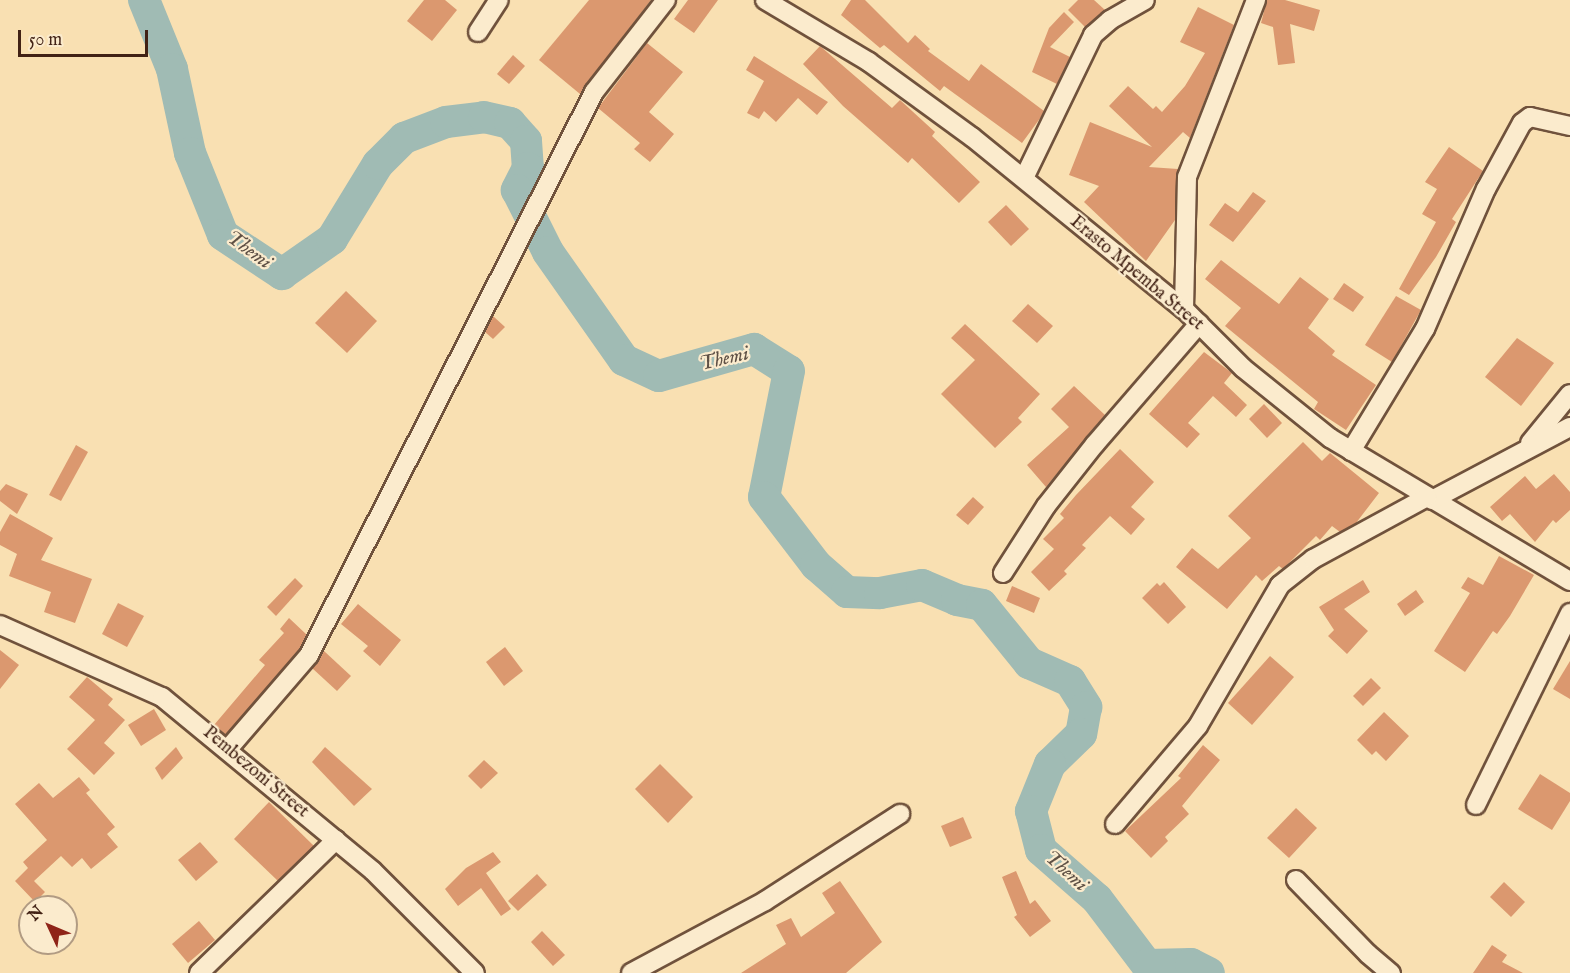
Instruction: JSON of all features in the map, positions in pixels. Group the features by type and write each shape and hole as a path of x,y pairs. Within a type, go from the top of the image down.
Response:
{"street":[{"path":"478,32 500,0"},
{"path":"228,749 309,655 594,92 666,0"},
{"name":"Erasto Mpemba Street","path":"765,0 869,62 1024,178 1184,309 1294,412 1351,451 1570,581"},
{"path":"1024,178 1093,35 1110,20 1145,0"},
{"path":"1184,309 1187,177 1256,0"},
{"path":"1351,451 1425,329 1486,189 1522,123 1530,117 1570,126"},
{"path":"1003,573 1074,470 1199,324"},
{"path":"1518,455 1570,394"},
{"path":"1115,824 1198,726 1280,585 1313,559 1570,427"},
{"path":"1476,805 1570,613"},
{"name":"Pembezoni Street","path":"0,625 162,697 228,749 373,871 475,973"},
{"path":"631,973 765,901 900,814"},
{"path":"199,973 336,840"},
{"path":"1296,879 1337,923 1391,973"}],"building":[{"path":"424,0 445,0 457,10 432,41 407,21"},
{"path":"589,0 651,0 580,94 539,60"},
{"path":"688,0 718,0 694,33 674,19"},
{"path":"851,0 865,0 908,43 915,35 930,49 928,51 969,81 981,64 1044,111 1041,117 1022,143 944,86 940,91 884,45 880,48 841,15"},
{"path":"1078,0 1094,0 1105,10 1085,27 1068,10"},
{"path":"1267,0 1285,0 1320,10 1314,31 1290,24 1295,63 1278,65 1273,27 1261,23"},
{"path":"1198,7 1234,25 1190,138 1183,132 1149,167 1178,169 1175,220 1146,261 1084,202 1099,186 1069,175 1090,122 1152,147 1109,106 1128,86 1153,109 1156,106 1162,112 1185,86 1205,53 1180,42"},
{"path":"1064,12 1074,22 1050,47 1070,57 1057,84 1032,72 1049,28"},
{"path":"647,43 683,72 649,112 674,134 650,162 634,149 640,143 598,108"},
{"path":"820,46 892,108 900,100 935,132 932,136 980,182 959,203 912,158 908,163 843,106 803,64"},
{"path":"513,55 525,66 509,84 497,74"},
{"path":"754,56 828,102 817,115 798,98 776,122 764,111 759,119 747,113 764,81 746,70"},
{"path":"1449,147 1483,171 1452,219 1456,222 1436,257 1409,295 1399,289 1436,222 1422,214 1437,189 1425,182"},
{"path":"1253,192 1266,201 1233,242 1209,225 1225,203 1238,212"},
{"path":"1006,205 1029,229 1011,246 988,222"},
{"path":"1221,260 1279,304 1300,277 1329,299 1308,328 1335,351 1332,355 1376,385 1346,430 1314,409 1318,402 1225,326 1241,308 1205,279"},
{"path":"1344,283 1364,297 1353,312 1333,299"},
{"path":"346,291 377,321 347,353 315,323"},
{"path":"1396,296 1421,310 1392,362 1365,345"},
{"path":"1028,304 1053,326 1037,343 1012,321"},
{"path":"493,316 505,327 493,339 485,332"},
{"path":"965,324 1040,394 1018,418 1022,422 995,448 941,394 975,360 951,338"},
{"path":"1517,338 1554,363 1521,406 1485,377"},
{"path":"1204,352 1232,373 1224,383 1247,405 1236,417 1213,396 1188,423 1200,434 1187,448 1149,414"},
{"path":"1074,386 1105,415 1046,487 1027,465 1069,427 1051,409"},
{"path":"1264,404 1282,423 1267,438 1249,419"},
{"path":"1303,442 1322,461 1330,453 1379,493 1356,523 1340,532 1332,526 1320,540 1316,536 1283,569 1279,566 1262,581 1256,575 1227,609 1176,567 1192,548 1218,569 1251,538 1228,516"},
{"path":"76,445 88,452 61,501 49,495"},
{"path":"1120,449 1154,482 1131,507 1145,519 1131,535 1110,516 1082,545 1086,548 1064,571 1067,574 1049,591 1031,572 1054,549 1043,539 1064,518 1060,514 1076,495"},
{"path":"1554,474 1570,492 1570,510 1556,523 1553,520 1535,542 1510,514 1502,521 1490,507 1525,476 1536,489"},
{"path":"6,484 28,494 17,514 0,501 0,491"},
{"path":"973,497 984,507 968,525 956,515"},
{"path":"10,514 53,538 41,560 92,579 75,623 44,612 51,592 9,576 17,554 0,545 0,532"},
{"path":"1499,556 1534,575 1510,616 1497,634 1493,631 1465,672 1434,651 1470,593 1461,588 1468,577 1483,585"},
{"path":"295,578 303,586 276,616 267,607"},
{"path":"1363,580 1370,592 1344,609 1368,631 1347,654 1328,636 1334,630 1319,607"},
{"path":"1164,582 1186,607 1168,624 1142,598 1157,583 1160,586"},
{"path":"1012,586 1040,598 1034,613 1006,601"},
{"path":"1416,590 1424,602 1405,616 1397,604"},
{"path":"118,603 144,616 127,647 102,634"},
{"path":"358,604 401,640 380,666 363,651 368,646 341,624"},
{"path":"289,618 307,635 300,649 226,735 214,725 265,665 259,660 284,633 280,629"},
{"path":"505,647 523,671 504,686 486,662"},
{"path":"0,650 19,665 0,689"},
{"path":"324,651 351,676 337,691 312,668"},
{"path":"1270,656 1294,677 1252,725 1228,703"},
{"path":"1570,661 1570,699 1553,689"},
{"path":"87,677 113,699 108,705 125,720 104,743 115,753 94,775 67,749 95,720 69,697"},
{"path":"1371,678 1381,688 1363,706 1353,696"},
{"path":"154,709 166,730 141,746 128,725"},
{"path":"1384,712 1409,736 1386,761 1376,751 1372,755 1357,740"},
{"path":"1203,745 1220,760 1182,806 1189,814 1165,837 1168,841 1151,858 1125,831 1181,778 1178,776"},
{"path":"176,747 183,758 162,780 155,768"},
{"path":"325,747 372,789 354,806 312,762"},
{"path":"484,760 498,773 481,789 468,776"},
{"path":"660,764 693,797 668,823 635,789"},
{"path":"1540,774 1570,793 1570,801 1552,830 1518,809"},
{"path":"79,777 90,790 86,793 115,827 107,834 118,847 91,869 82,858 72,867 61,856 34,881 45,892 42,895 28,895 15,881 28,868 23,862 47,840 15,804 39,783 53,798"},
{"path":"269,802 314,846 278,881 234,839"},
{"path":"1296,808 1317,828 1289,858 1267,838"},
{"path":"963,817 972,838 950,847 941,826"},
{"path":"200,842 218,862 196,881 178,860"},
{"path":"493,852 501,862 486,873 511,909 501,916 481,888 458,906 445,889 466,868"},
{"path":"1016,871 1030,904 1035,900 1051,921 1030,937 1014,917 1017,915 1002,877"},
{"path":"537,874 547,885 518,911 508,901"},
{"path":"840,881 882,942 846,973 741,973 786,944 776,925 791,918 801,937 835,913 822,893"},
{"path":"1504,882 1525,902 1511,917 1490,897"},
{"path":"199,921 215,940 188,963 172,944"},
{"path":"542,931 565,955 553,966 531,942"},
{"path":"1492,945 1507,955 1502,962 1523,973 1473,973"}],"waterway":[{"name":"Themi","path":"144,0 172,69 190,153 223,235 282,274 332,239 378,164 404,138 446,122 484,117 510,123 526,141 528,168 517,190 548,252 624,360 659,376 754,349 789,371 764,497 816,565 847,592 880,593 922,585 957,600 982,605 1029,663 1070,681 1086,707 1081,734 1050,764 1031,811 1041,850 1097,899 1147,965 1191,964 1209,973"}]}
